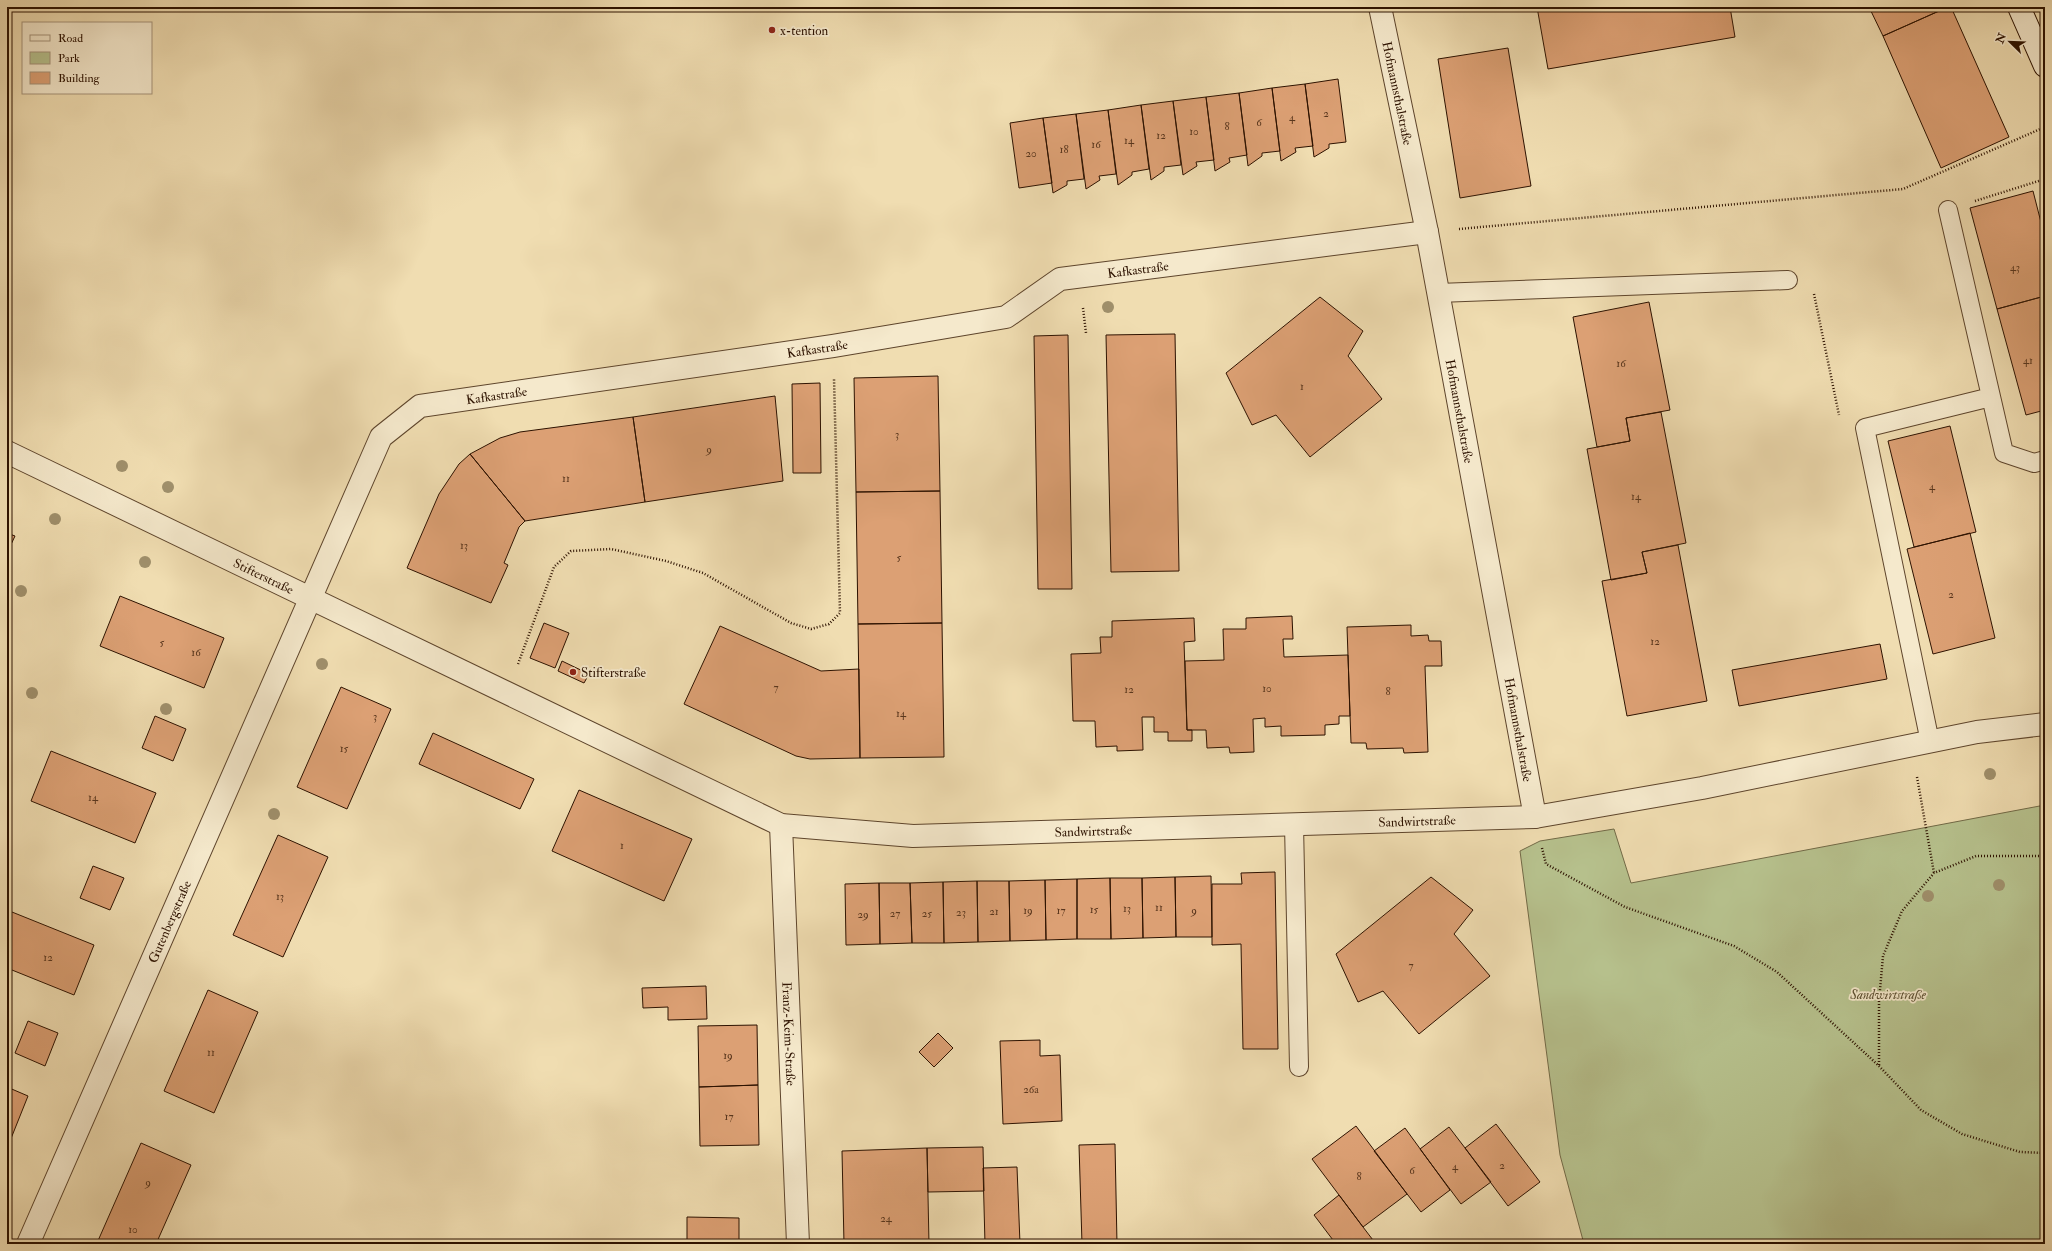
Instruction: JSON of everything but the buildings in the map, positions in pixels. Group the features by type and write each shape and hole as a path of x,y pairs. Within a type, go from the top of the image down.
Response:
{"street":[{"name":"Hofmannsthalstraße","path":"1380,7 1427,232 1535,817"},
{"path":"2019,7 2045,66"},
{"name":"Kafkastraße","path":"309,598 381,437 420,406 833,346 1006,317 1060,279 1427,232"},
{"name":"Stifterstraße","path":"7,452 506,694 781,825"},
{"name":"Gutenbergstraße","path":"28,1244 309,598"},
{"name":"Sandwirtstraße","path":"781,825 913,836 1535,817 1702,788 1977,732 2045,724"},
{"name":"Franz-Keim-Straße","path":"781,825 798,1244"}],"lane":[{"path":"1948,210 2004,453 2034,463 2045,460"},
{"path":"1438,293 1788,280"},
{"path":"1921,744 1865,428 1991,397"},
{"path":"1294,824 1299,1067"}],"path":[{"path":"1427,232 1903,189 2045,127"},
{"path":"1948,210 2045,179"},
{"path":"1788,280 1812,282 1840,421 1865,428"},
{"path":"506,694 554,567 571,551 611,550 666,561 703,573 790,623 811,629 829,624 840,613 833,346"},
{"path":"1921,744 1934,873"},
{"path":"1535,817 1546,864 1625,907 1740,950 1777,972 1879,1066 1921,1110 1962,1134 2020,1152 2045,1153"},
{"path":"1879,1066 1878,1001 1883,956 1902,911 1934,873 1976,856 2045,856"}],"green space":[{"name":"Sandwirtstraße","path":"2045,805 2045,1244 1584,1244 1560,1155 1520,851 1540,841 1614,829 1631,883"}],"place":[{"name":"x-tention","path":"772,30"},
{"name":"Stifterstraße","path":"573,672"}]}
